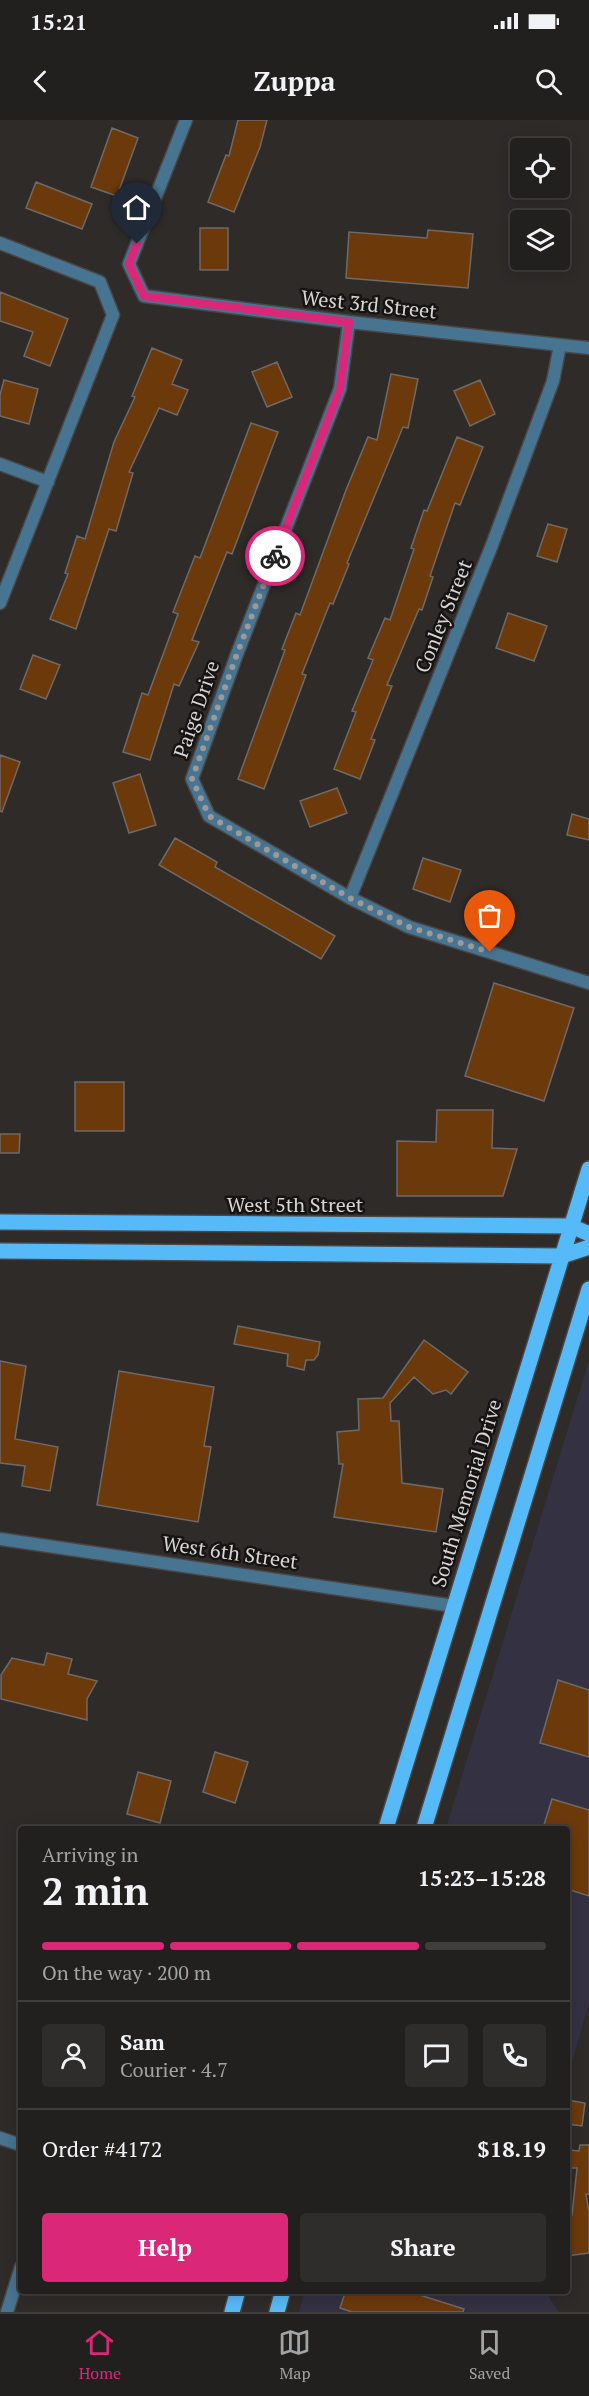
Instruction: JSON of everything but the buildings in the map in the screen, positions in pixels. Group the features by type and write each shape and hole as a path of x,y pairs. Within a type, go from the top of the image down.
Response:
{"main road":[{"name":"South Memorial Drive","path":"387,1826 589,1169"},
{"name":"West 5th Street","path":"0,1222 571,1226 589,1234"},
{"path":"0,1251 562,1256 589,1247"},
{"path":"425,1826 589,1289"},
{"path":"232,2312 237,2294"},
{"path":"277,2312 282,2294"}],"street":[{"name":"West 3rd Street","path":"186,120 129,264 144,296 349,322 589,348"},
{"path":"0,243 100,282 113,315 0,603"},
{"name":"Paige Drive","path":"349,322 340,389 237,654 192,779 209,816 350,898 411,928 589,983"},
{"name":"Conley Street","path":"350,898 492,545 553,381 560,345"},
{"path":"0,464 48,482"},
{"name":"West 6th Street","path":"0,1539 454,1606"},
{"path":"0,2138 18,2144"},
{"path":"7,2312 18,2277"}],"shaded area":[{"path":"589,1360 589,2003 570,2069 570,1826 447,1826"},
{"path":"304,2294 547,2294 559,2312 299,2312"}],"way so far":[{"path":"275,556 192,779 209,816 350,898 409,927 490,952"}],"route":[{"path":"137,244 129,264 144,296 349,322 340,389 275,556"}]}
